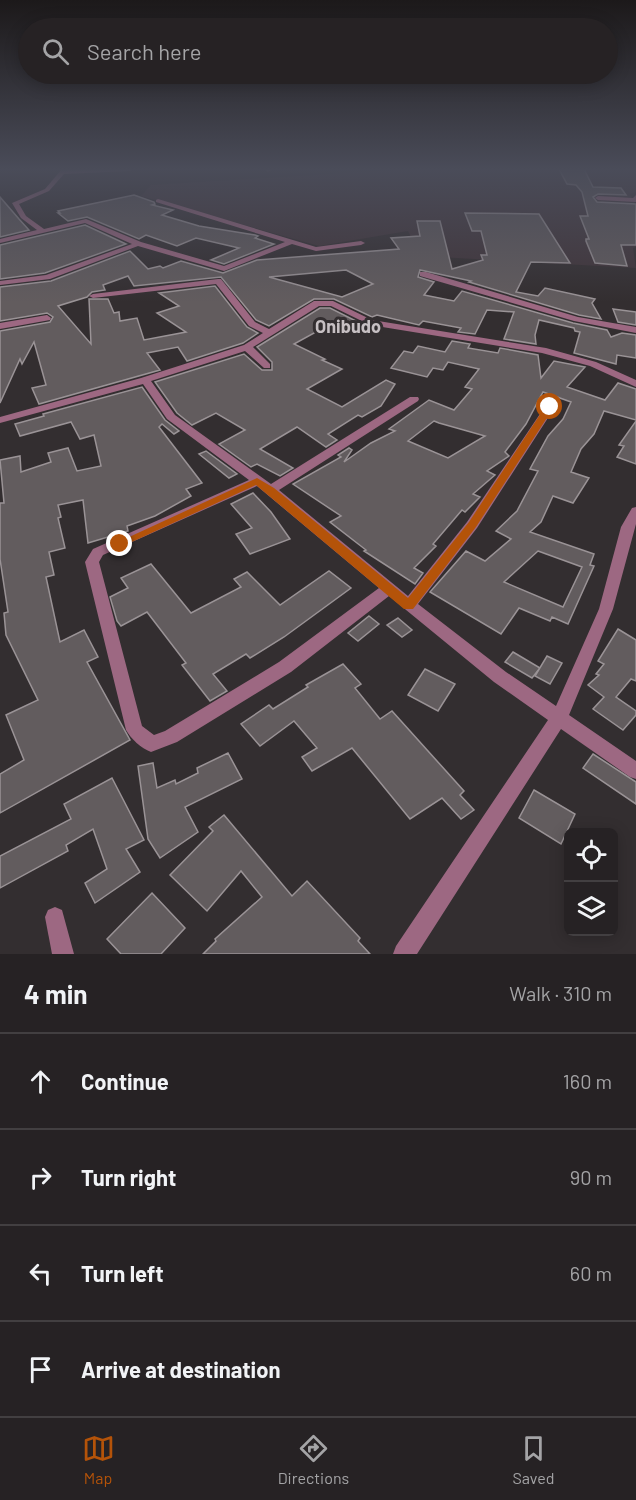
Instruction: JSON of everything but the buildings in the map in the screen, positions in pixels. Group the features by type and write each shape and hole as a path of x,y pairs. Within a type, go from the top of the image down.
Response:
{"street":[{"path":"21,214 40,230"},
{"path":"201,214 316,249 360,243"},
{"path":"0,241 86,220 138,244 224,269 293,241"},
{"path":"0,283 47,277 138,244"},
{"path":"218,281 224,269"},
{"path":"423,274 577,319 636,330"},
{"path":"93,296 218,281"},
{"path":"218,281 252,324 270,333"},
{"path":"0,420 144,380 247,347 317,303 333,303 370,322 543,350 593,364 636,384"},
{"path":"0,326 46,318"},
{"path":"247,347 267,366"},
{"path":"144,380 171,417 271,490 409,606 500,677 636,771"},
{"path":"271,490 414,399"},
{"path":"409,606 472,525 550,407"},
{"path":"257,481 98,552 92,562 135,730 151,744 171,737 285,667 389,588"},
{"path":"404,954 559,718 606,609 636,511"},
{"path":"55,917 63,954"}],"shaded area":[{"path":"203,214 636,214 636,247 633,248 636,268 420,256 408,231 319,246"}],"district":[{"name":"Onibudo","path":"348,326"}],"route":[{"path":"120,544 257,481 271,490 409,606 472,525 550,407"}]}
